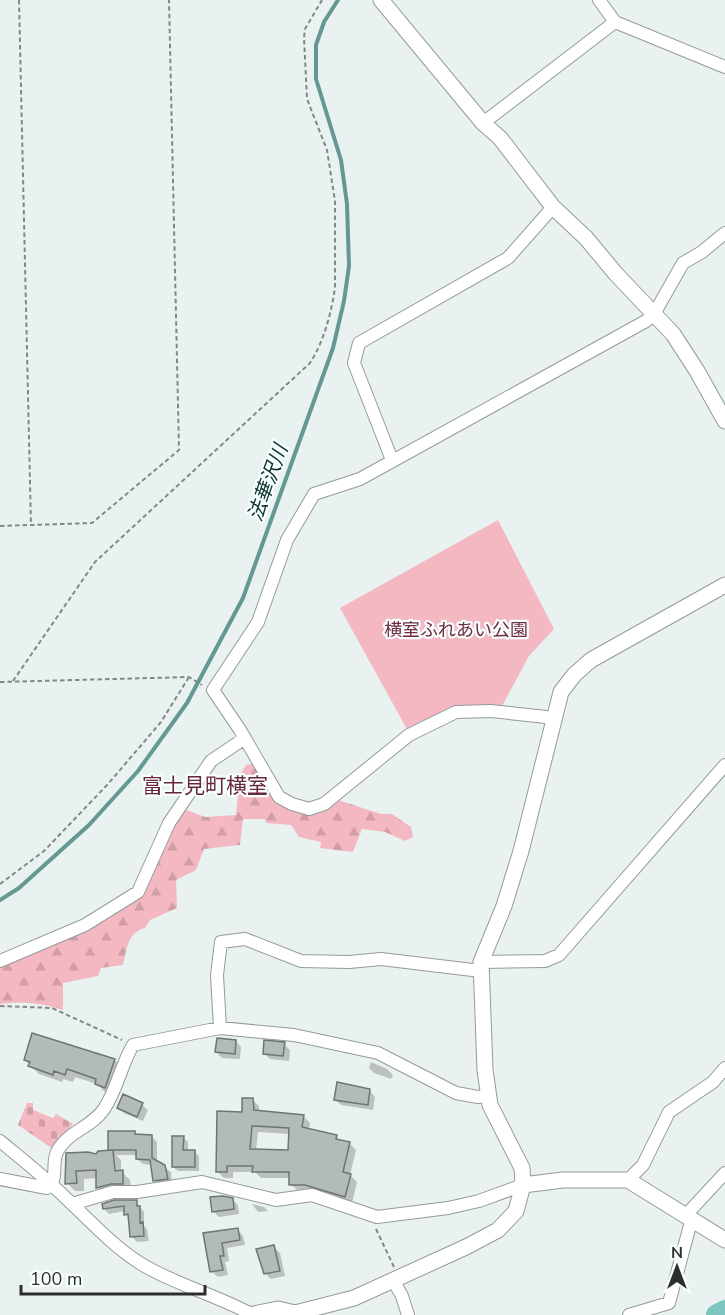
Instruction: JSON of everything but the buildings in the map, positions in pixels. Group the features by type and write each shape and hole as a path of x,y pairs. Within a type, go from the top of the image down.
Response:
{"street":[{"path":"381,0 483,123 500,138 553,207 586,238 616,274 673,334 725,421"},
{"path":"599,0 615,22 725,67"},
{"path":"483,123 615,22"},
{"path":"392,460 354,363 359,343 508,258 553,207"},
{"path":"555,718 491,711 456,712 409,735 324,804 309,809 279,797 245,738 213,690 258,622 287,540 314,494 360,479 646,321 654,314 683,263 702,252 725,233"},
{"path":"0,1141 51,1184 87,1220 140,1263 168,1279 231,1303 250,1314 278,1309 295,1314 354,1298 498,1230 516,1211 523,1185 522,1168 490,1105 488,1096 481,966 504,906 521,851 561,692 574,675 591,660 725,585"},
{"path":"0,961 85,925 138,892 169,823 212,762 245,738"},
{"path":"220,1028 217,975 220,942 245,939 301,961 349,962 381,959 481,966 545,962 559,955 725,765"},
{"path":"0,1179 47,1188 51,1184 55,1177 57,1152 67,1138 103,1111 133,1045 220,1028 294,1035 378,1053 456,1093 478,1097 488,1096"},
{"path":"628,1180 643,1165 669,1112 713,1082 725,1068"},
{"path":"629,1315 669,1304 689,1217 725,1173"},
{"path":"72,1204 113,1192 137,1192 202,1182 276,1200 312,1196 377,1217 448,1208 479,1201 523,1185 563,1180 628,1180 725,1240"},
{"path":"396,1278 408,1315"}],"path":[{"path":"19,0 31,526"},
{"path":"0,526 92,523 179,450 170,0"},
{"path":"13,681 95,562 316,355 333,302 335,288 335,201 327,150 307,99 304,45 305,29 322,0"},
{"path":"0,884 44,850 108,784 160,722 189,677"},
{"path":"0,682 189,677 213,690"},
{"path":"0,1006 52,1008 133,1045"},
{"path":"377,1217 376,1232 396,1278"}],"green space":[{"name":"横室ふれあい公園","path":"498,520 554,629 529,656 501,708 455,706 408,731 340,608"},
{"path":"256,763 276,799 329,806 338,800 381,814 392,814 411,827 413,837 405,841 385,832 362,829 353,852 320,848 321,842 299,837 291,825 266,823 265,819 243,819 240,845 204,849 196,870 176,880 177,908 150,920 145,928 139,930 131,938 123,965 101,968 98,976 63,983 63,1010 32,1003 0,1004 0,965 141,894 163,842 184,809 205,817 236,815 240,775 246,765"},
{"path":"27,1103 33,1103 33,1110 53,1118 56,1114 73,1124 53,1149 18,1125"}],"waterway":[{"name":"法華沢川","path":"0,900 19,888 89,825 138,771 187,703 243,598 333,348 344,301 349,266 347,204 341,160 316,79 316,45 324,22 338,0"},
{"path":"717,1315 725,1311"}],"district":[{"name":"富士見町横室","path":"205,786"}]}
